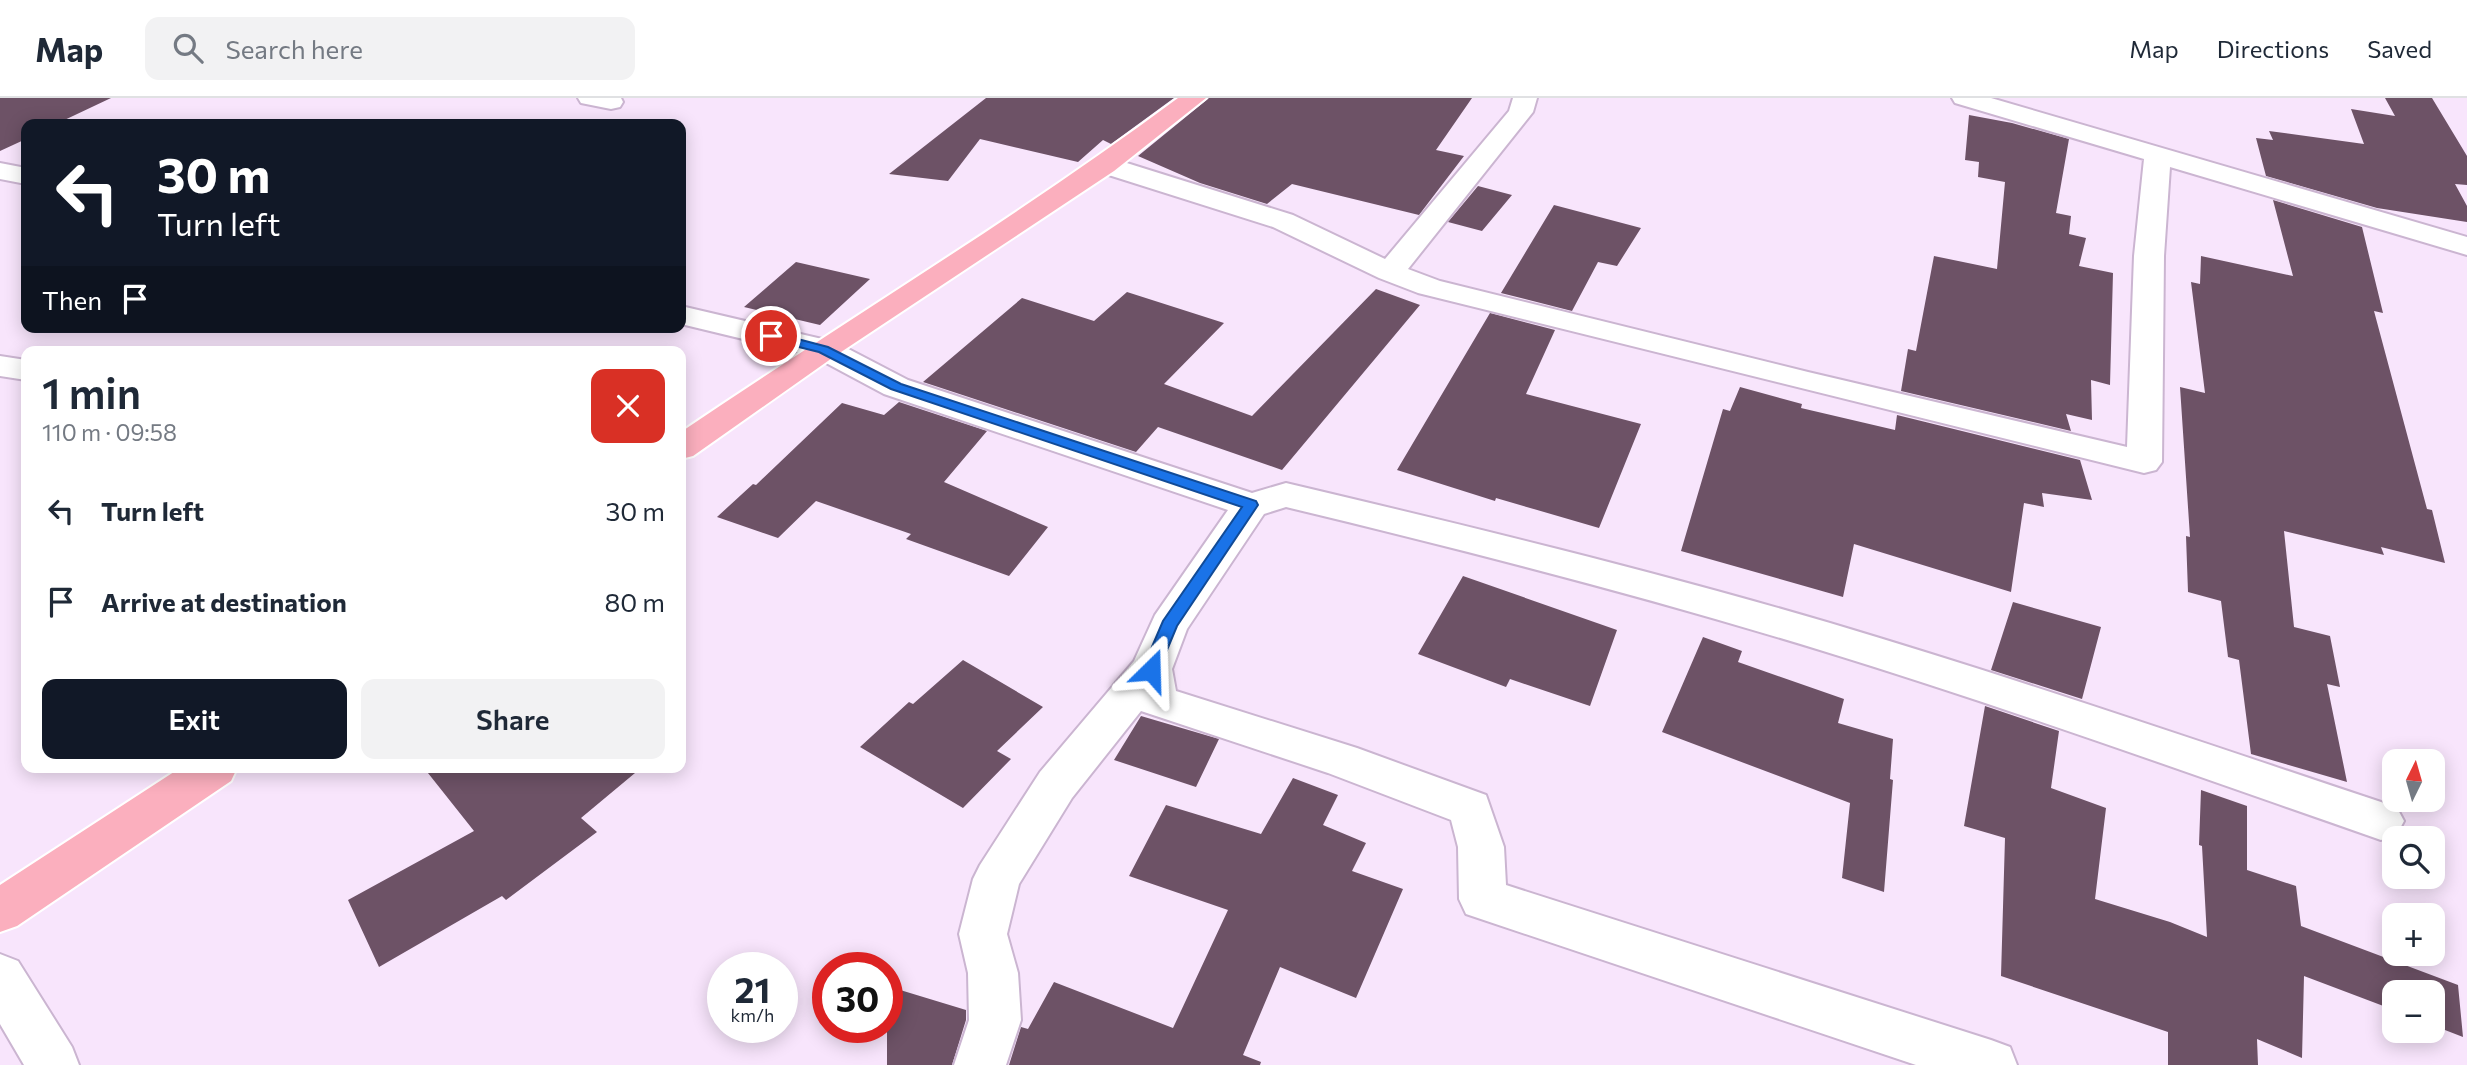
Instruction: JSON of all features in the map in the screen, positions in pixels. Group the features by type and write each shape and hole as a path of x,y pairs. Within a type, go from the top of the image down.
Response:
{"main road":[{"path":"686,445 824,349 1105,165 1195,98"},
{"path":"0,911 207,773"}],"street":[{"path":"1389,272 1451,201 1521,112 1525,98"},
{"path":"1964,98 2467,246"},
{"path":"1105,165 1283,221 1389,272 1429,287 2144,462 2149,256 2158,153"},
{"path":"0,171 21,175"},
{"path":"686,315 824,349 896,387 1251,505 1286,495 1532,554 1830,638 2147,741 2381,821"},
{"path":"0,366 21,369"},
{"path":"981,1065 995,1020 993,974 982,934 997,879 1056,785 1151,670 1169,625 1251,505"},
{"path":"1151,670 1157,701 1342,760 1470,808 1480,846 1483,899 1991,1065"},
{"path":"0,977 53,1065"}],"building":[{"path":"0,98 111,98 67,119 21,119 21,141 0,151"},
{"path":"986,98 1174,98 1111,144 1103,140 1078,162 980,139 948,181 889,174"},
{"path":"1209,98 1472,98 1436,150 1464,156 1419,215 1292,184 1267,204 1200,183 1138,156"},
{"path":"2385,98 2432,98 2467,156 2467,185 2455,184 2467,206 2467,222 2377,208 2266,176 2256,138 2273,140 2269,131 2364,144 2351,109 2395,116"},
{"path":"1969,115 2012,123 2069,139 2056,213 2071,216 2069,234 2086,238 2079,266 2113,273 2110,385 2091,380 2092,420 2066,414 2071,431 1901,391 1908,349 1916,351 1934,256 1997,269 2005,182 1978,177 1979,162 1965,160"},
{"path":"1478,186 1512,195 1482,231 1448,222"},
{"path":"2273,200 2362,227 2383,313 2374,311 2427,509 2432,510 2445,563 2381,547 2384,555 2284,531 2294,627 2330,636 2340,687 2327,684 2347,782 2251,754 2239,660 2228,657 2221,601 2188,592 2186,536 2190,537 2180,387 2205,393 2191,282 2200,284 2201,256 2293,276"},
{"path":"1554,205 1641,228 1617,266 1598,262 1572,311 1501,293"},
{"path":"796,262 870,279 820,325 744,307"},
{"path":"1376,289 1420,305 1282,470 1158,427 1136,452 923,382 1022,298 1094,321 1127,292 1224,323 1164,384 1252,416"},
{"path":"1490,313 1555,330 1526,394 1641,424 1599,528 1496,498 1495,501 1397,470"},
{"path":"1740,387 1802,404 1801,408 1895,430 1897,415 2080,460 2092,500 2042,493 2044,507 2024,503 2011,592 1854,544 1843,597 1681,551 1723,409 1730,411"},
{"path":"899,402 987,431 944,482 1048,527 1009,576 906,539 911,534 816,501 778,538 717,517 753,484 756,485 842,403 884,415"},
{"path":"1463,576 1617,630 1590,706 1510,679 1506,687 1418,654"},
{"path":"2013,602 2101,627 2082,699 1991,670"},
{"path":"1703,637 1742,651 1738,662 1844,699 1838,723 1893,739 1890,779 1893,780 1884,892 1842,878 1850,803 1662,732"},
{"path":"963,660 1043,707 997,751 1011,759 963,808 860,747 909,702 913,704"},
{"path":"1985,706 2059,731 2051,788 2106,808 2095,899 2170,922 2207,937 2202,846 2199,845 2201,790 2247,806 2247,870 2296,886 2301,926 2382,956 2382,966 2407,966 2445,980 2382,980 2382,1005 2304,976 2302,1058 2257,1039 2258,1065 2168,1065 2168,1032 2001,976 2005,838 1964,826"},
{"path":"1141,716 1219,739 1196,787 1114,760"},
{"path":"428,773 635,773 581,818 597,832 506,900 502,896 379,967 348,900 474,831"},
{"path":"1293,778 1338,795 1323,825 1366,843 1352,871 1403,889 1356,998 1280,967 1243,1055 1261,1062 1260,1065 1009,1065 1021,1027 1028,1029 1054,982 1173,1028 1228,910 1129,876 1166,805 1261,834"},
{"path":"2445,980 2458,985 2463,1037 2445,1030"},
{"path":"903,991 966,1010 966,1020 952,1065 887,1065 887,1043 903,1043"}],"route":[{"path":"771,336 824,349 896,387 1118,458 1251,505 1169,625 1151,670"}]}
